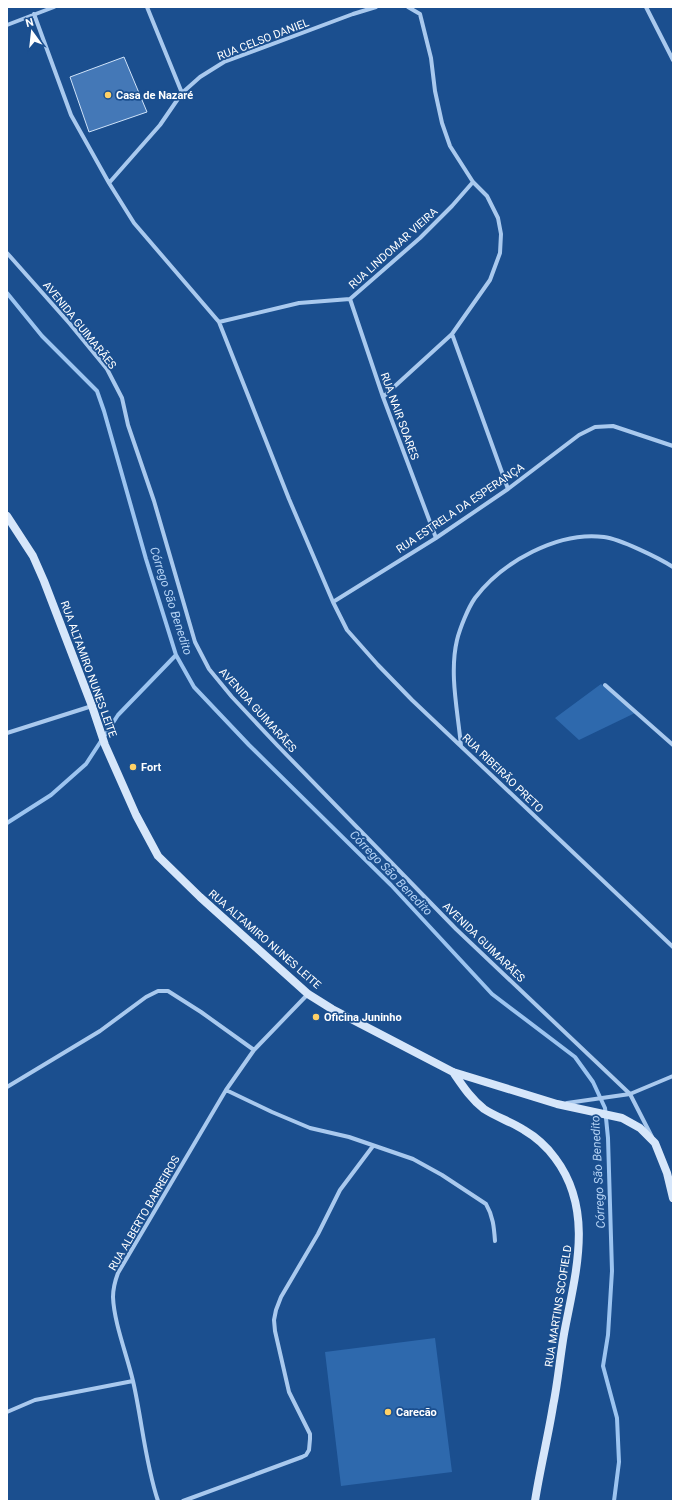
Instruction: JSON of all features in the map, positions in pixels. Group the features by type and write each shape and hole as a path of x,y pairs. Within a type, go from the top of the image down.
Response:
{"main road":[{"name":"RUA ALTAMIRO NUNES LEITE","path":"7,516 33,556 92,706 105,745 136,815 158,856 308,994 332,1009 453,1072 557,1104 612,1116 631,1122 640,1128 655,1143 667,1173 673,1198"},
{"name":"RUA MARTINS SCOFIELD","path":"453,1072 474,1100 484,1109 524,1129 544,1144 566,1173 577,1205 579,1251 574,1289 564,1334 554,1404 535,1501"}],"street":[{"path":"7,25 54,7"},
{"path":"147,7 182,93"},
{"name":"RUA CELSO DANIEL","path":"109,183 160,125 182,93 200,77 224,62 353,14 376,7"},
{"path":"383,397 452,334 490,280 500,253 501,234 498,218 487,196 473,182 450,146 442,123 435,91 431,58 425,29 420,14 408,7"},
{"path":"646,7 673,60"},
{"name":"RUA RIBEIRÃO PRETO","path":"34,14 71,115 109,183 134,223 219,322 289,499 333,602 347,630 378,665 461,746 673,947"},
{"name":"RUA LINDOMAR VIEIRA","path":"219,322 299,303 350,299 420,238 452,206 473,182"},
{"name":"AVENIDA GUIMARÃES","path":"7,253 70,324 107,369 122,398 128,424 154,501 195,642 210,669 232,697 277,745 456,929 630,1094 655,1143"},
{"name":"RUA NAIR SOARES","path":"350,299 383,397 436,538"},
{"path":"452,334 508,489"},
{"name":"RUA ESTRELA DA ESPERANÇA","path":"333,602 436,538 508,489 579,435 595,427 613,426 673,446"},
{"path":"461,746 454,679 457,640 474,600 496,575 515,561 553,544 572,538 595,536 606,537 633,547 673,567"},
{"path":"604,685 673,745"},
{"path":"7,733 92,706"},
{"path":"7,1087 100,1031 146,997 158,991 168,991 201,1012 254,1050"},
{"name":"RUA ALBERTO BARREIROS","path":"158,1501 151,1474 133,1381 113,1297 115,1282 118,1273 226,1090 254,1050 308,994"},
{"path":"557,1104 630,1094 673,1076"},
{"path":"226,1090 310,1128 349,1137 413,1159 442,1175 486,1204 494,1223 495,1241"},
{"path":"183,1501 302,1457 306,1455 309,1450 310,1434 289,1392 277,1345 274,1320 276,1310 281,1297 318,1234 340,1190 372,1146"},
{"path":"7,1412 35,1400 133,1381"}],"shaded area":[{"path":"601,684 635,713 579,740 555,718"},
{"name":"Carecão","path":"435,1338 452,1472 341,1486 325,1352"}],"building":[{"name":"Casa de Nazaré","path":"124,57 147,112 89,132 70,77"}],"waterway":[{"name":"Córrego São Benedito","path":"7,293 42,336 97,391 146,559 176,655 194,687 249,745 391,885 492,994 575,1057 593,1082 605,1108 608,1138 612,1271 608,1335 603,1366 617,1418 619,1462 614,1501"},
{"path":"7,823 51,795 86,764 118,715 176,655"}],"place":[{"name":"Casa de Nazaré","path":"108,95"},
{"name":"Fort","path":"133,767"},
{"name":"Oficina Juninho","path":"316,1017"},
{"name":"Carecão","path":"388,1412"}]}
